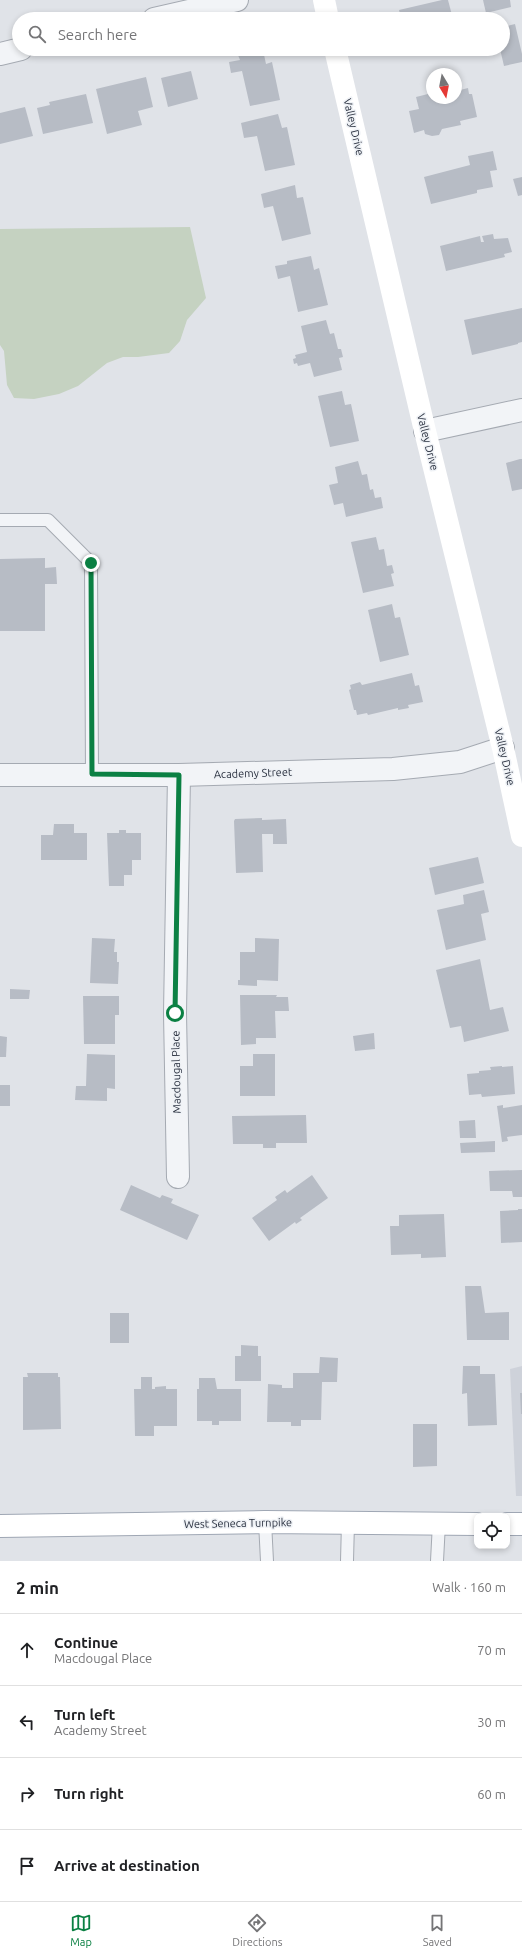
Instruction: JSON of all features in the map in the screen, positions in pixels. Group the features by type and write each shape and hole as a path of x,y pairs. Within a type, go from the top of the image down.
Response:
{"main road":[{"path":"324,0 327,12"},
{"name":"Valley Drive","path":"338,56 425,431 503,748 522,836"},
{"name":"West Seneca Turnpike","path":"0,1526 265,1522 474,1524"},
{"path":"510,1524 522,1524"}],"street":[{"path":"185,12 237,0"},
{"path":"425,431 522,410"},
{"name":"Academy Street","path":"0,775 179,775 393,769 460,762 503,748"},
{"name":"Macdougal Place","path":"178,1178 175,1013 179,775"}],"lane":[{"path":"0,520 48,520 91,563 92,774"},
{"path":"265,1522 267,1561"},
{"path":"347,1561 348,1523"},
{"path":"437,1561 439,1523"}],"shaded area":[{"path":"522,1366 522,1496 516,1496 510,1369"}],"green space":[{"path":"190,227 206,298 187,320 180,341 169,353 138,357 123,357 107,363 78,386 59,394 34,399 14,398 7,385 4,351 0,345 0,229"}],"building":[{"path":"448,0 451,12 399,12 399,10"},
{"path":"483,0 510,0 511,7 486,12"},
{"path":"515,24 522,54 522,62 504,66 502,56 510,56 510,25"},
{"path":"238,56 264,56 266,64 272,62 280,100 250,106 242,71 231,73 229,62 240,60"},
{"path":"191,71 198,99 168,107 161,78"},
{"path":"146,77 153,107 138,111 142,125 107,134 96,89"},
{"path":"468,88 469,94 472,94 477,117 460,121 461,125 442,129 439,135 432,136 425,134 424,130 414,133 409,111 419,109 416,97 426,94 426,104 462,104 462,90"},
{"path":"86,94 93,123 43,134 37,108 50,105 49,102"},
{"path":"25,107 33,136 0,144 0,113"},
{"path":"278,114 282,128 287,127 295,165 265,171 257,136 244,138 241,123"},
{"path":"493,151 497,170 490,171 493,187 477,190 477,193 431,204 424,177 470,165 468,156"},
{"path":"522,177 522,195 518,196 513,179"},
{"path":"295,185 297,198 303,197 311,234 282,241 273,206 264,208 261,194"},
{"path":"493,234 494,239 508,238 512,252 504,254 505,257 446,271 440,246 480,236 481,242 484,242 482,236"},
{"path":"311,256 314,270 319,268 328,305 298,312 290,276 278,279 275,266 287,264 287,261"},
{"path":"522,308 522,342 472,355 464,320"},
{"path":"326,320 330,334 334,333 338,349 341,349 343,357 339,358 342,370 314,377 310,363 298,366 297,363 294,364 293,359 296,358 295,355 307,352 301,326"},
{"path":"342,391 345,405 351,404 359,441 330,447 318,396"},
{"path":"522,459 522,489 512,491 506,463"},
{"path":"358,461 362,475 367,474 370,490 373,489 375,498 381,497 383,508 346,517 343,503 334,505 329,485 338,483 335,467"},
{"path":"376,537 379,550 384,549 387,566 392,565 394,573 391,574 394,586 363,593 351,542"},
{"path":"45,558 45,568 56,567 57,584 45,584 45,631 0,631 0,559"},
{"path":"392,604 395,618 400,617 409,655 380,662 368,610"},
{"path":"412,673 415,686 419,685 423,702 408,705 409,708 398,710 398,708 368,715 367,713 357,715 356,710 354,710 349,690 351,689 350,685 360,682 362,685"},
{"path":"262,818 262,820 286,819 287,844 273,844 273,834 262,834 263,872 236,873 234,821 235,819"},
{"path":"54,824 74,824 74,833 87,833 87,860 41,860 41,835 53,835"},
{"path":"119,830 126,830 126,833 141,833 141,860 132,860 132,875 124,875 124,886 109,886 107,833 119,833"},
{"path":"478,857 484,883 435,895 429,868"},
{"path":"484,890 489,912 481,914 486,940 446,950 437,910 464,904 463,895"},
{"path":"92,938 115,939 114,952 117,952 117,962 119,962 118,984 90,983"},
{"path":"255,938 279,939 278,981 257,980 257,986 238,985 238,980 240,980 240,952 255,952"},
{"path":"480,959 490,1010 503,1007 509,1031 464,1042 461,1026 450,1028 436,970"},
{"path":"10,989 30,990 29,999 10,999"},
{"path":"240,995 277,995 276,997 288,997 289,1011 275,1011 276,1038 256,1038 256,1044 241,1045"},
{"path":"83,996 119,996 119,1015 115,1015 115,1044 84,1044"},
{"path":"374,1033 375,1049 355,1051 353,1036"},
{"path":"0,1036 7,1037 6,1057 0,1057"},
{"path":"87,1054 115,1055 115,1089 107,1088 107,1101 75,1100 76,1086 86,1086"},
{"path":"253,1054 275,1054 275,1096 240,1096 240,1066 253,1066"},
{"path":"513,1066 515,1094 482,1097 481,1094 469,1095 467,1074 491,1070 490,1067"},
{"path":"0,1085 10,1085 10,1106 0,1106"},
{"path":"503,1105 503,1108 522,1105 522,1135 507,1137 508,1141 502,1142 497,1106"},
{"path":"306,1115 307,1143 276,1143 276,1148 263,1148 263,1144 233,1144 232,1116"},
{"path":"475,1120 476,1138 460,1138 459,1121"},
{"path":"495,1141 495,1152 461,1153 460,1143"},
{"path":"522,1170 522,1197 513,1197 512,1191 490,1191 489,1171"},
{"path":"312,1175 328,1198 300,1218 302,1220 296,1224 295,1222 269,1241 252,1218 277,1200 275,1197 285,1190 287,1193"},
{"path":"131,1185 160,1198 162,1195 173,1199 171,1203 199,1215 187,1240 120,1210"},
{"path":"522,1209 522,1242 501,1243 500,1211"},
{"path":"444,1214 446,1257 421,1258 421,1254 391,1255 390,1226 399,1226 399,1215"},
{"path":"465,1286 481,1286 485,1313 509,1312 509,1340 467,1340"},
{"path":"110,1313 129,1313 129,1343 110,1343"},
{"path":"241,1345 258,1346 258,1356 261,1356 261,1381 235,1381 235,1356 241,1356"},
{"path":"320,1357 338,1358 337,1382 322,1382 321,1420 301,1420 301,1426 291,1426 291,1422 267,1422 268,1384 282,1385 282,1388 293,1388 293,1373 319,1373"},
{"path":"463,1366 480,1366 480,1374 495,1374 497,1425 468,1426 467,1393 462,1394"},
{"path":"27,1373 58,1373 58,1377 60,1377 61,1429 23,1430 23,1377 28,1377"},
{"path":"141,1377 152,1377 152,1389 155,1389 155,1387 166,1386 166,1389 177,1389 177,1426 154,1426 154,1436 135,1436 134,1389 141,1389"},
{"path":"199,1378 215,1378 217,1389 241,1389 241,1421 219,1421 219,1425 212,1425 212,1421 197,1421 197,1389 199,1389"},
{"path":"520,1393 522,1393 522,1414 521,1414"},
{"path":"413,1424 437,1424 437,1466 413,1467"}],"route":[{"path":"91,563 92,774 179,775 175,1013"}]}
